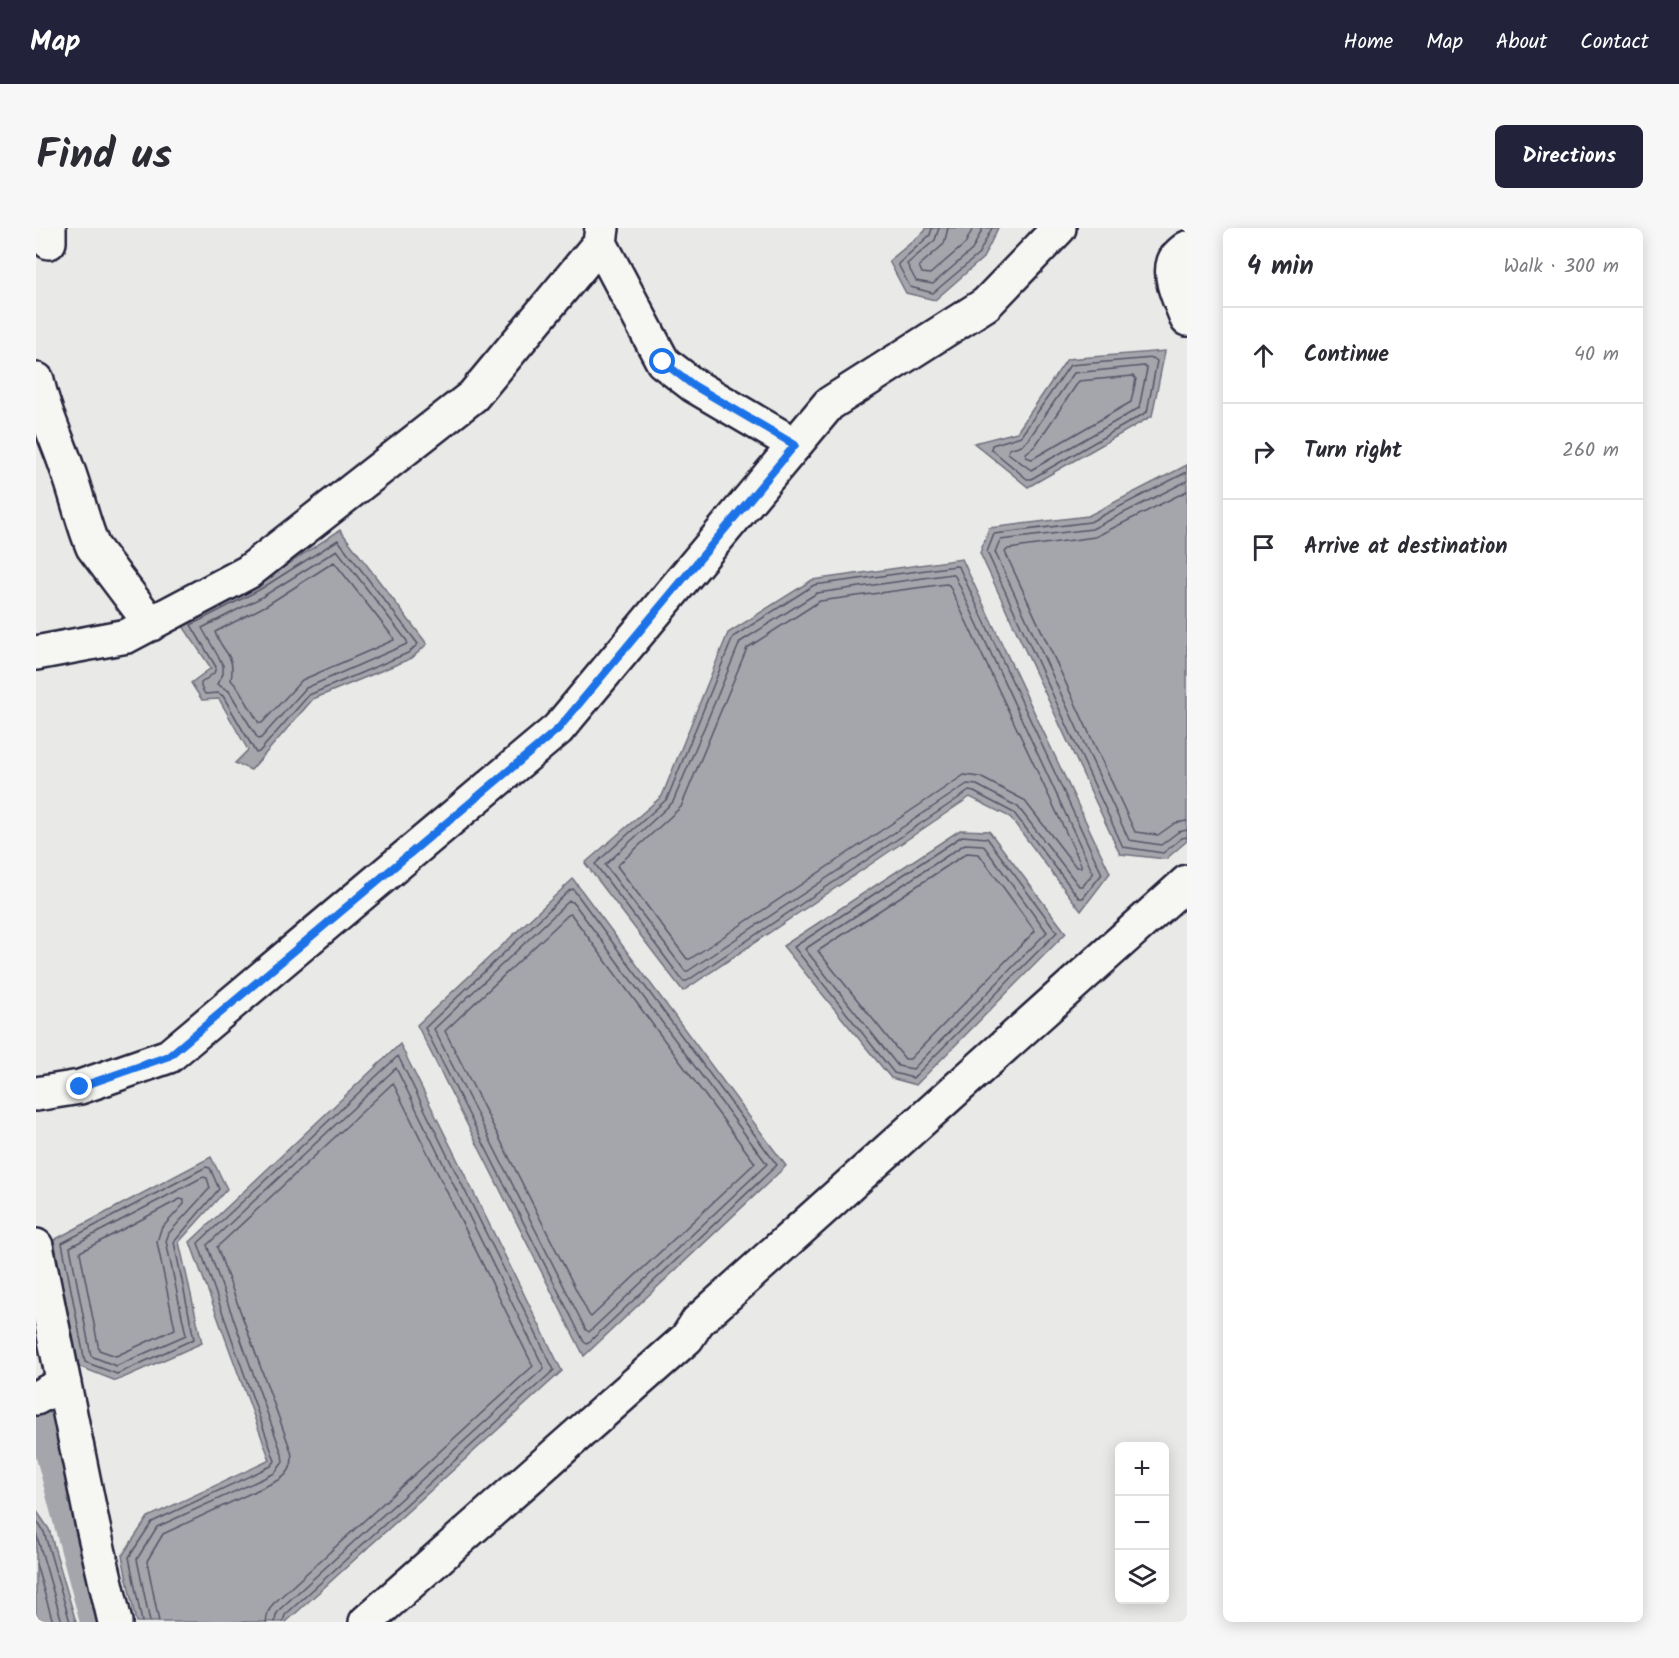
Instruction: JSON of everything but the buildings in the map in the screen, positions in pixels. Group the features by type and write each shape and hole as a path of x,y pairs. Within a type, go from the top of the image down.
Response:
{"street":[{"path":"36,1094 80,1087 169,1056 558,729 829,404 986,304 1059,228"},
{"path":"36,653 127,636 248,572 473,396 601,236 663,362 693,385 795,445"},
{"path":"1187,248 1178,255 1173,263 1173,273 1187,319"},
{"path":"37,380 41,401 67,468 93,547 151,624"},
{"path":"366,1622 687,1338 698,1321 1187,882"},
{"path":"36,1246 50,1391 93,1527 115,1622"}],"water":[{"path":"926,228 998,228 983,258 935,300 906,293 889,261"},
{"path":"1165,351 1152,416 1028,487 974,443 1017,432 1067,359"},
{"path":"1187,465 1187,841 1166,859 1120,854 980,553 989,528 1088,516"},
{"path":"340,530 427,644 412,658 313,699 251,770 235,763 248,750 219,699 202,700 191,683 211,668 181,623 256,585"},
{"path":"962,559 1110,873 1081,911 1010,817 970,797 683,991 585,863 662,796 728,633 812,580"},
{"path":"960,830 989,831 1066,933 916,1085 891,1078 783,946"},
{"path":"573,879 786,1166 584,1356 417,1025"},
{"path":"400,1044 562,1371 286,1622 136,1622 122,1556 148,1517 270,1460 190,1242"},
{"path":"211,1157 227,1189 179,1242 202,1343 116,1381 78,1366 54,1240"},
{"path":"36,1510 49,1529 76,1622 36,1622"}],"waterway":[{"path":"36,1407 93,1622"}],"route":[{"path":"80,1087 169,1056 558,729 795,445 693,385 663,362"}]}
